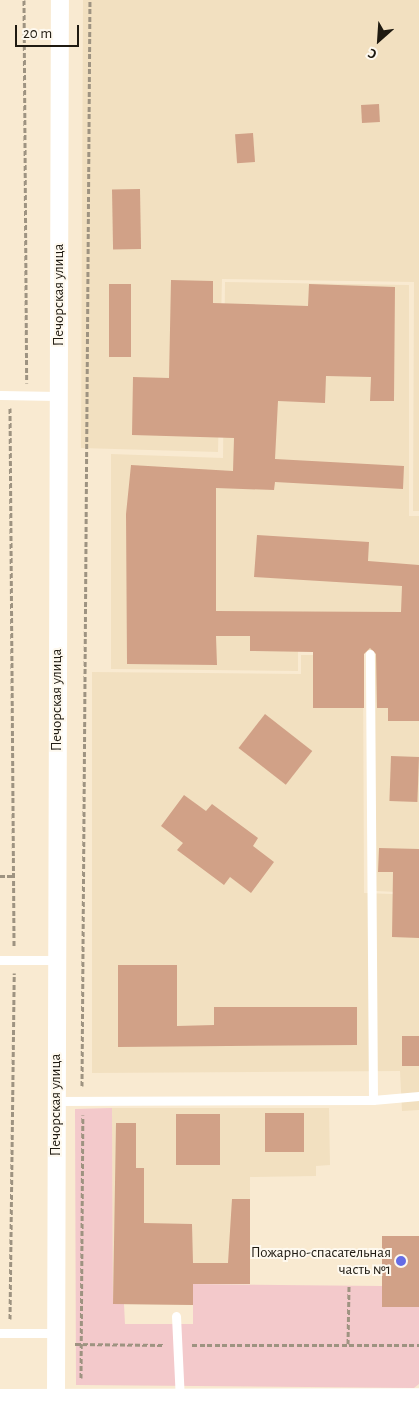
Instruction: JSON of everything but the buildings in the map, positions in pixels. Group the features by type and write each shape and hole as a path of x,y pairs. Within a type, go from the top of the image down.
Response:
{"main road":[{"path":"0,1402 80,1399 191,1402 419,1400"}],"street":[{"name":"Печорская улица","path":"56,1400 55,1101 60,0"}],"lane":[{"path":"0,395 58,396"},
{"path":"370,654 374,1100"},
{"path":"0,960 56,960"},
{"path":"55,1101 374,1100 419,1096"},
{"path":"176,1316 177,1346 191,1402"},
{"path":"5,1334 57,1340"}],"path":[{"path":"24,0 27,396"},
{"path":"80,1399 82,1343 90,0"},
{"path":"5,1334 14,960 10,396"},
{"path":"0,876 13,876"},
{"path":"348,1344 349,1286"},
{"path":"57,1340 82,1343 177,1346 419,1345"}],"shaded area":[{"path":"83,0 419,0 419,511 413,511 414,282 222,279 218,452 81,448"},
{"path":"225,282 409,285 409,516 419,516 419,893 376,891 373,652 298,651 298,671 111,669 111,454 223,458"},
{"path":"301,655 363,655 364,893 419,895 419,1110 402,1111 400,1071 92,1073 92,672 301,674"},
{"path":"112,1108 329,1108 330,1165 316,1166 316,1176 250,1177 250,1284 193,1284 193,1305 113,1304"},
{"path":"112,1108 113,1304 124,1304 125,1324 193,1324 193,1284 382,1286 383,1307 419,1307 419,1384 414,1388 76,1385 75,1109"}],"place":[{"name":"Пожарно-спасательная часть №1","path":"401,1261"}]}
